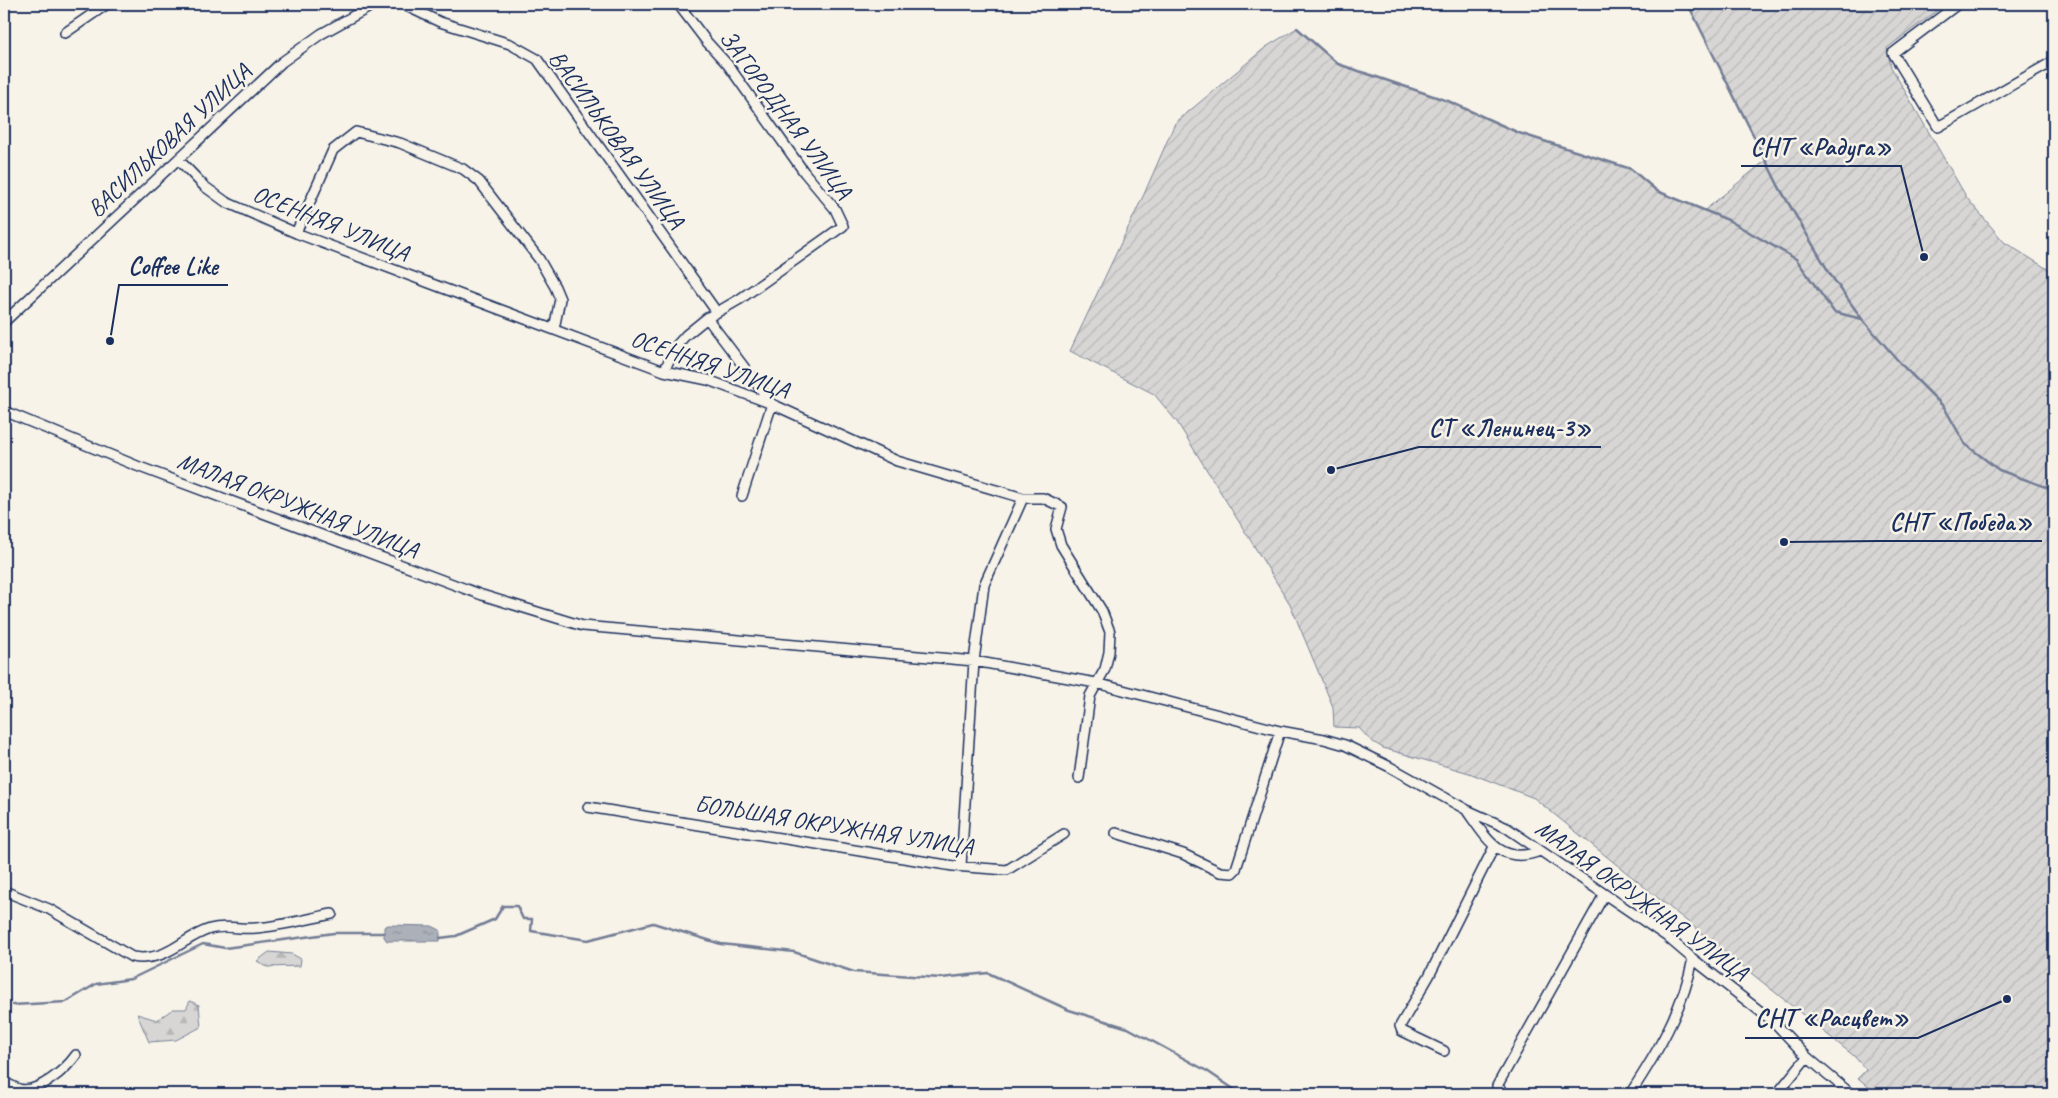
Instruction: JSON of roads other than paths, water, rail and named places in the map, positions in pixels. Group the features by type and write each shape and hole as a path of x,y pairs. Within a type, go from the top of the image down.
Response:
{"street":[{"path":"65,33 106,4"},
{"name":"ВАСИЛЬКОВАЯ УЛИЦА","path":"4,322 282,62 321,34 375,4"},
{"name":"ВАСИЛЬКОВАЯ УЛИЦА","path":"402,4 440,22 510,44 537,59 716,311"},
{"name":"ЗАГОРОДНАЯ УЛИЦА","path":"678,4 707,42 728,65 804,172 835,209 842,226 740,299 716,311"},
{"path":"1958,4 1893,53 1938,127 2054,61"},
{"path":"296,233 333,150 356,132 400,143 463,169 479,181 539,259 555,287 560,299 554,329"},
{"name":"ОСЕННЯЯ УЛИЦА","path":"178,159 204,186 226,202 296,233 664,371 708,380 772,404 897,461 1023,498 1043,498 1062,507 1056,529 1061,544 1102,611 1110,632 1110,652 1105,669 1096,683"},
{"path":"664,371 676,346 686,335 716,311"},
{"path":"707,318 772,404 742,496"},
{"name":"МАЛАЯ ОКРУЖНАЯ УЛИЦА","path":"4,411 138,466 482,595 582,626 974,661 1096,683 1280,731 1345,745 1390,767 1467,810 1507,828 1666,936 1693,960 1774,1022 1807,1057 1852,1094"},
{"path":"962,866 974,661 984,585 1023,498"},
{"path":"1079,778 1090,696 1096,683"},
{"path":"1116,833 1184,854 1220,872 1232,873 1236,869 1280,731"},
{"name":"БОЛЬШАЯ ОКРУЖНАЯ УЛИЦА","path":"588,807 962,866 1007,870 1064,834"},
{"path":"1467,810 1494,847 1521,856 1540,851"},
{"path":"1444,1051 1402,1030 1400,1026 1429,976 1494,847"},
{"path":"4,892 49,909 132,957 146,960 159,956 208,930 223,926 255,929 332,914"},
{"path":"1505,1094 1497,1086 1604,894"},
{"path":"1630,1094 1655,1056 1683,996 1693,960"},
{"path":"4,1082 20,1089 30,1088 56,1077 76,1055"},
{"path":"1777,1094 1807,1057"}],"water":[{"path":"388,925 432,926 440,930 440,941 387,941 384,937 384,927"}],"waterway":[{"path":"1688,4 1779,187 1830,274 1862,319 1901,364 1944,407 1965,444 1999,470 2054,490"},
{"path":"1297,28 1338,64 1448,101 1519,133 1631,169 1657,191 1728,220 1796,259 1834,312 1862,319"},
{"path":"440,938 456,936 495,919 503,906 517,906 523,919 532,919 531,931 588,940 653,923 721,944 794,952 854,972 941,978 988,973 1069,1010 1128,1028 1207,1071 1241,1094"},
{"path":"13,1005 66,1002 96,984 131,979 203,944 225,948 334,933 384,933"}],"place":[{"name":"СНТ «Радуга»","path":"1924,257"},
{"name":"Coffee Like","path":"110,341"},
{"name":"СТ «Ленинец-3»","path":"1331,470"},
{"name":"СНТ «Победа»","path":"1784,542"},
{"name":"СНТ «Расцвет»","path":"2007,999"}]}
